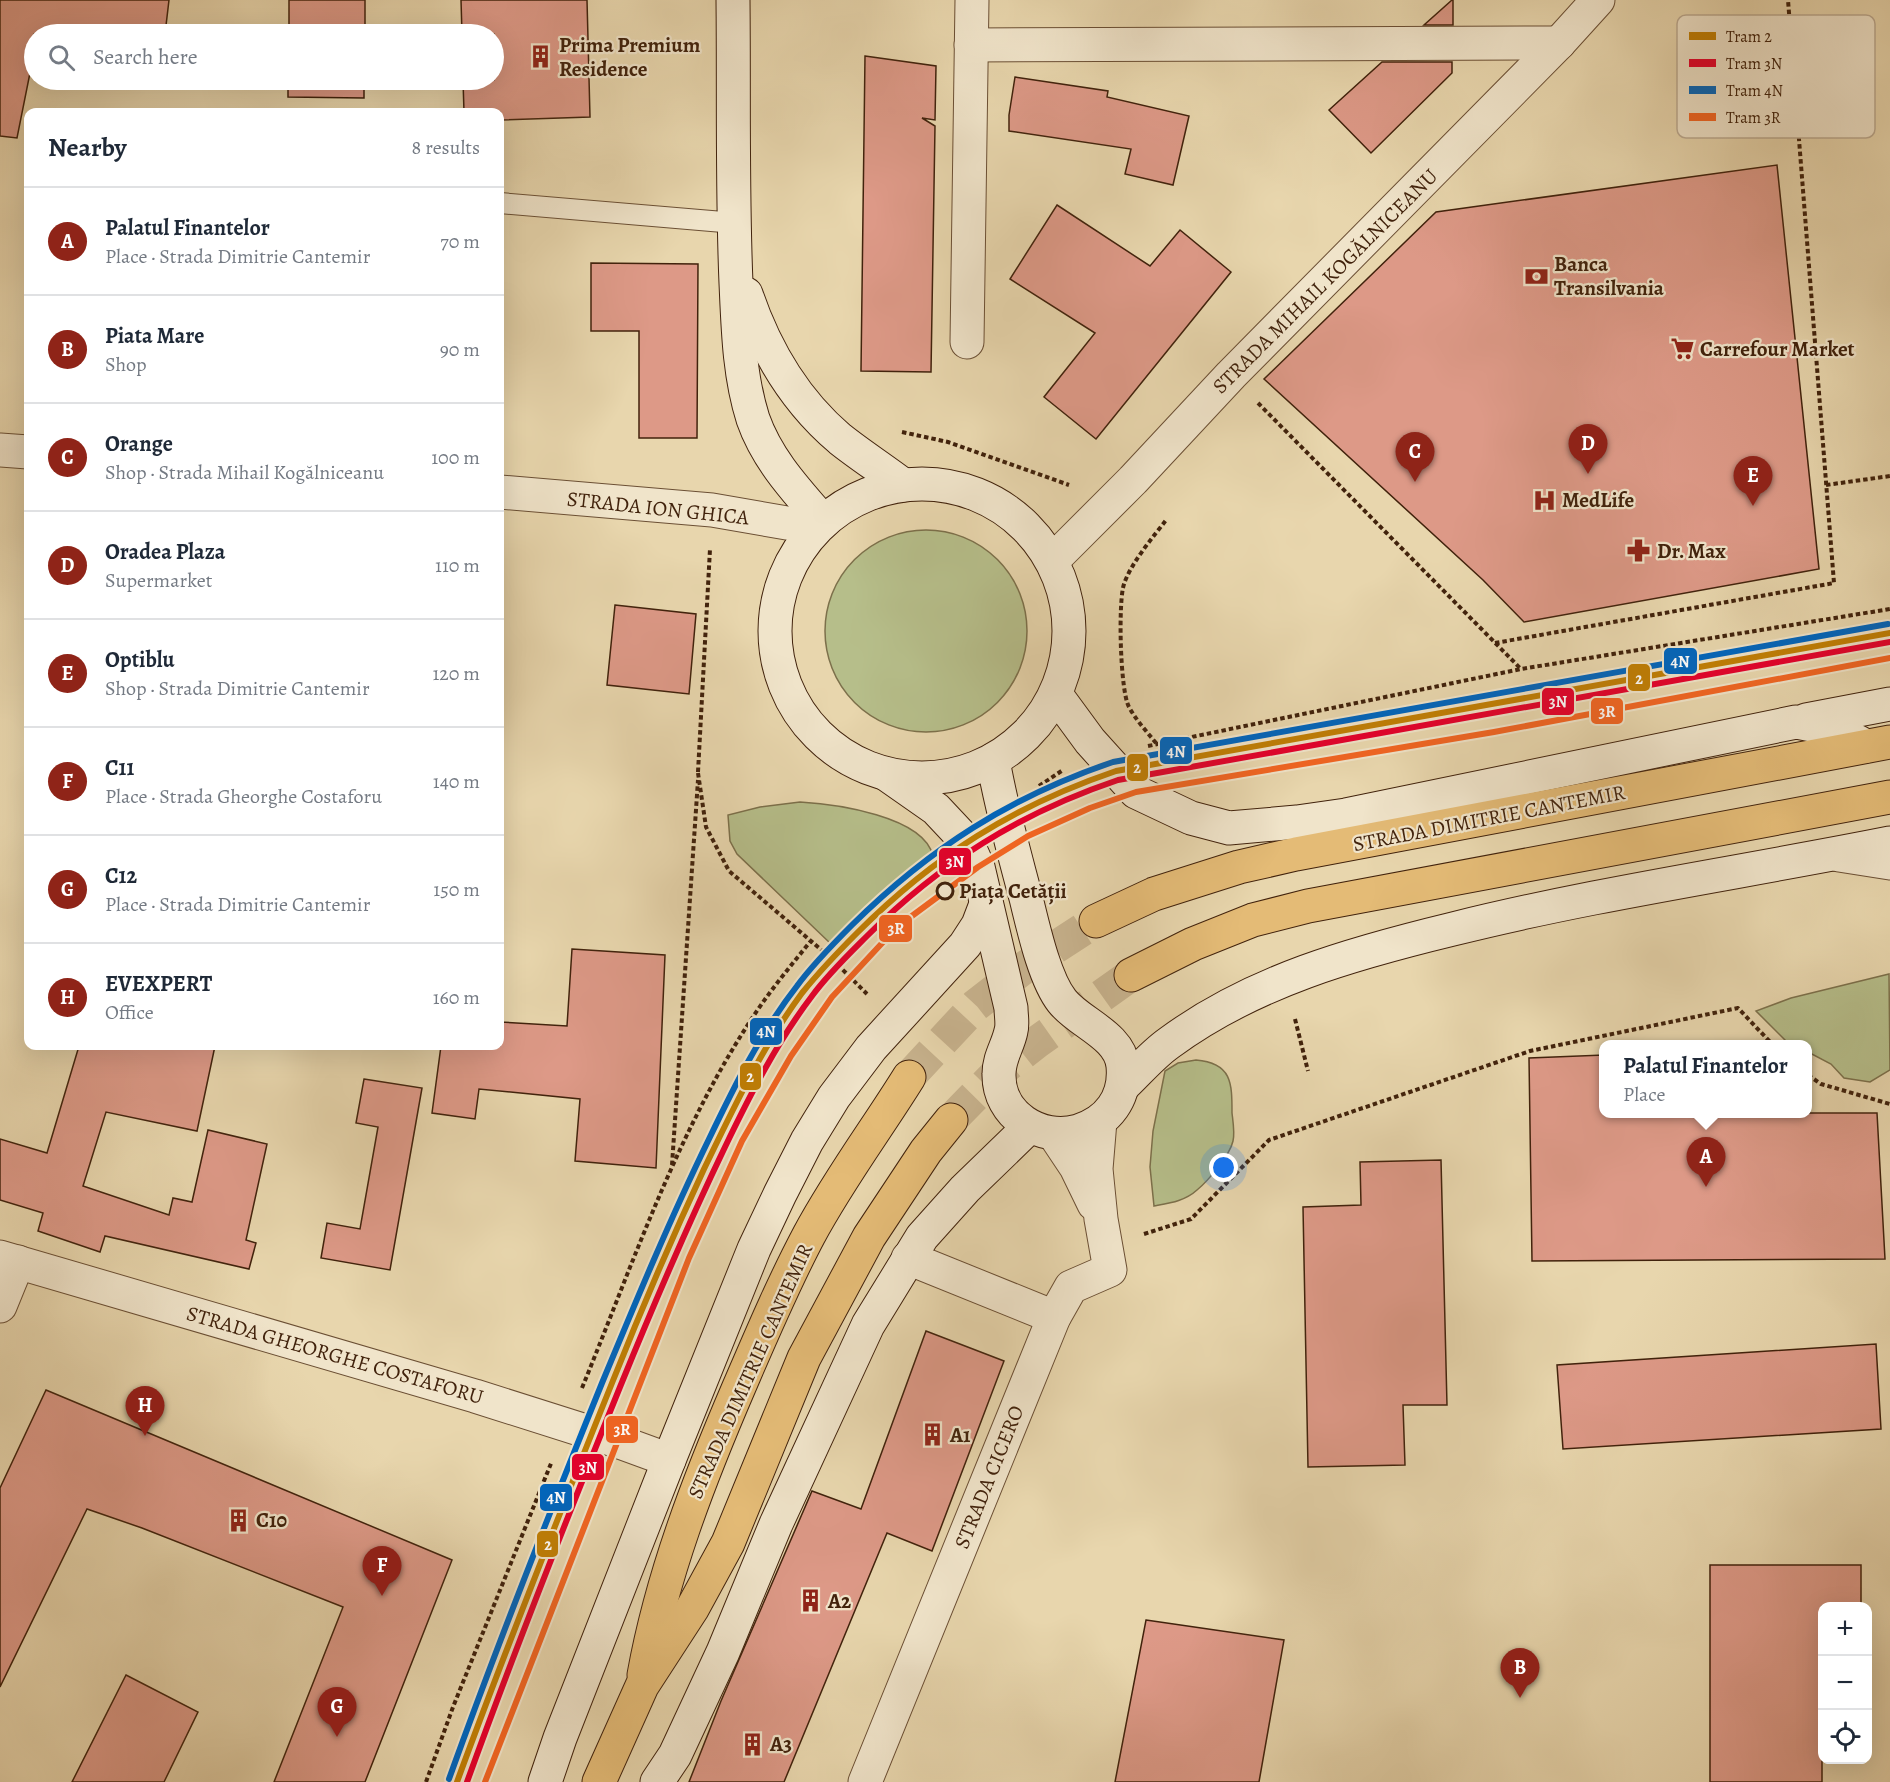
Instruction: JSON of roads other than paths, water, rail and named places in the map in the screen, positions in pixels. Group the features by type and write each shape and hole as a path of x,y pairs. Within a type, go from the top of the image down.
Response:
{"main road":[{"path":"734,0 735,264 739,347 754,420 776,467 819,524"},
{"path":"967,342 972,0"},
{"name":"STRADA MIHAIL KOGĂLNICEANU","path":"1052,561 1133,480 1231,375 1559,43 1598,0"},
{"path":"971,45 1559,43"},
{"path":"735,264 755,320 778,367 807,407 840,438 903,485"},
{"path":"0,450 24,452"},
{"path":"886,774 926,776 951,773 993,760 1025,737 1057,696 1067,661 1070,627 1061,581 1052,561 1032,532 1001,506 953,487 903,485 870,493 843,503 819,524 794,558 780,591 775,627 779,662 790,697 811,727 845,756 886,774 936,809 967,842 978,867 1011,1008 1012,1030 999,1061 999,1088 1016,1116 1042,1130 1076,1167 1106,1245"},
{"name":"STRADA ION GHICA","path":"504,492 711,510 819,524"},
{"path":"1057,696 1090,741 1136,792 1191,818 1229,828 1346,815 1890,704"},
{"path":"1796,722 1828,728 1878,744"},
{"name":"STRADA DIMITRIE CANTEMIR","path":"1096,921 1154,894 1239,867 1296,854 1878,744"},
{"path":"993,760 999,798 1011,846 1050,978 1062,1001 1099,1031 1120,1054 1123,1066 1123,1086"},
{"path":"1131,975 1193,944 1253,920 1308,906 1890,797"},
{"path":"657,1782 675,1755 723,1652 776,1524 868,1325 922,1237 958,1197 1042,1130 1074,1132 1100,1120 1113,1108 1123,1086 1168,1043 1231,1004 1284,979 1371,949 1530,910 1890,843"},
{"path":"1834,854 1890,863"},
{"path":"545,1782 560,1738 669,1460 754,1249 807,1141 834,1097 871,1048 965,945 978,925 986,904"},
{"name":"STRADA DIMITRIE CANTEMIR","path":"642,1686 651,1635 681,1533 723,1426 771,1314 810,1234 850,1165 909,1077"},
{"name":"STRADA DIMITRIE CANTEMIR","path":"599,1782 642,1686 668,1649 711,1577 728,1543 804,1358 843,1283 902,1186 951,1120"},
{"path":"1100,1120 1096,1169 1106,1245"},
{"name":"STRADA CICERO","path":"865,1782 1054,1317 1071,1287 1106,1245"},
{"path":"908,1258 1054,1317"},
{"path":"0,1306 9,1259"},
{"name":"STRADA GHEORGHE COSTAFORU","path":"9,1259 475,1396 669,1460"}],"lane":[{"path":"504,203 735,223"}],"tunnel":[{"path":"909,1077 976,1005 1025,967 1096,921"},
{"path":"951,1120 994,1076 1037,1042 1131,975"}],"tram line":[{"name":"4N","path":"449,1779 602,1383 667,1230 728,1100 760,1041 803,978 852,925 911,872 973,828 1006,809 1040,791 1113,762 1888,624"},
{"name":"2","path":"457,1782 533,1582 634,1329 704,1169 737,1101 774,1035 802,993 857,933 915,880 977,836 1009,817 1043,800 1116,771 1890,633"},
{"name":"3N","path":"467,1782 580,1485 632,1357 684,1236 744,1108 776,1050 818,988 867,936 923,885 983,843 1015,825 1082,793 1118,780 1890,642"},
{"name":"3R","path":"485,1782 689,1258 742,1141 791,1056 832,997 897,927 978,867 1028,836 1090,808 1136,792 1494,732 1890,658"}],"place":[{"name":"Prima Premium Residence","path":"541,57"},
{"name":"Banca Transilvania","path":"1536,276"},
{"name":"Carrefour Market","path":"1682,349"},
{"name":"Oradea Plaza","path":"1588,474"},
{"name":"Orange","path":"1415,482"},
{"name":"MedLife","path":"1544,500"},
{"name":"Optiblu","path":"1753,506"},
{"name":"Dr. Max","path":"1639,551"},
{"name":"Piața Cetății","path":"945,891"},
{"name":"Palatul Finantelor","path":"1706,1187"},
{"name":"A1","path":"932,1435"},
{"name":"EVEXPERT","path":"145,1436"},
{"name":"C10","path":"238,1520"},
{"name":"C11","path":"382,1596"},
{"name":"A2","path":"810,1601"},
{"name":"Piata Mare","path":"1520,1698"},
{"name":"C12","path":"337,1737"},
{"name":"A3","path":"752,1744"}]}
